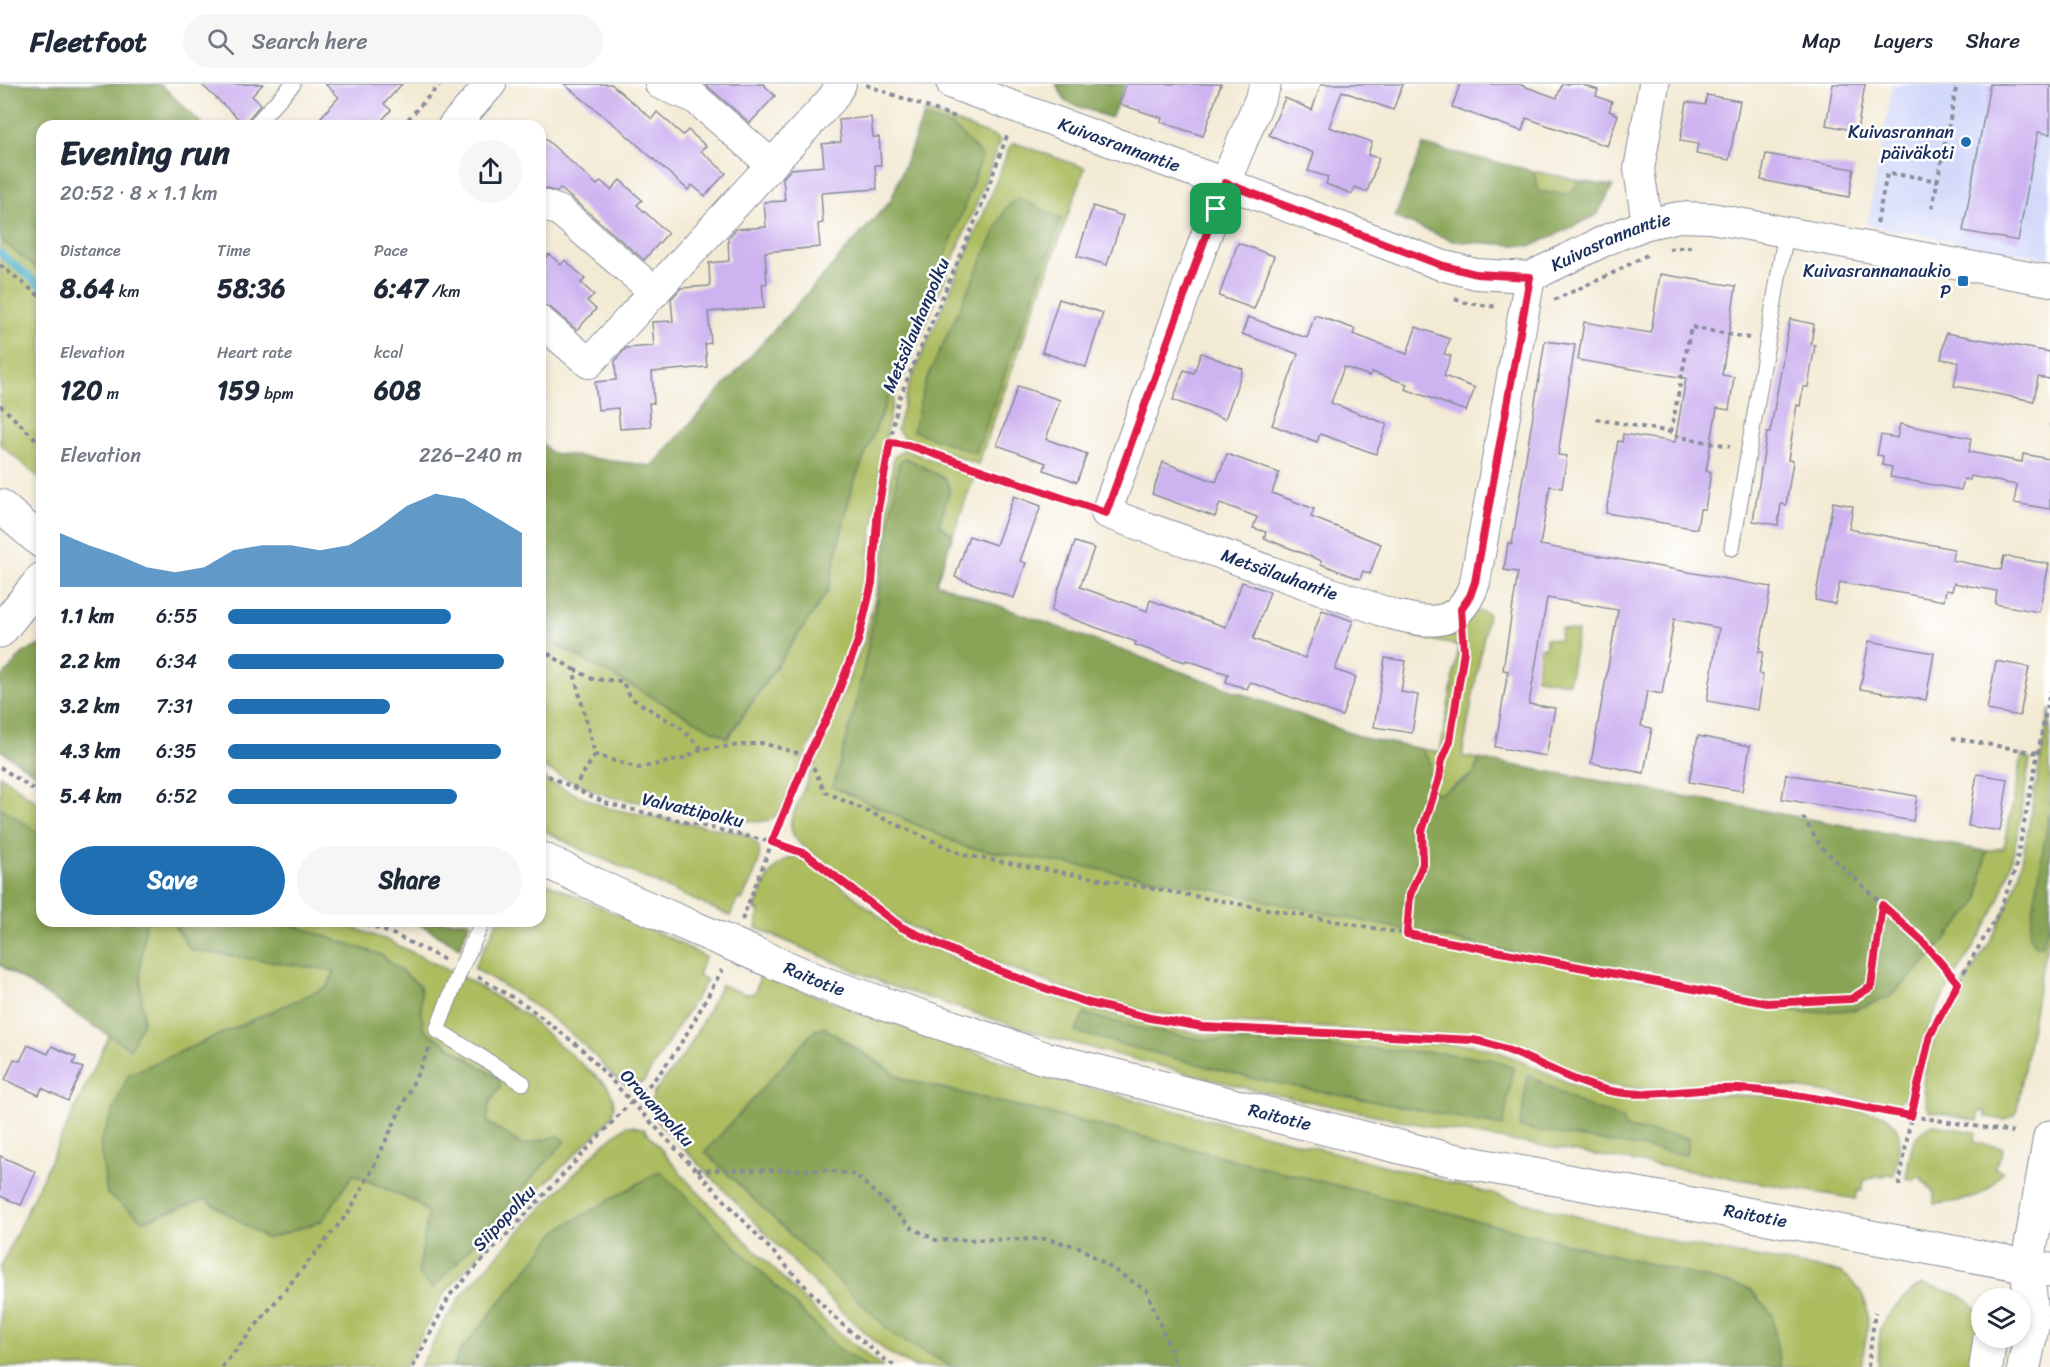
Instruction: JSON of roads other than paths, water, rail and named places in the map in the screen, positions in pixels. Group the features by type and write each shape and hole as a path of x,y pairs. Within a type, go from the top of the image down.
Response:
{"main road":[{"path":"0,506 36,537"},
{"path":"0,631 36,586"},
{"name":"Raitotie","path":"546,861 615,894 825,984 1044,1058 1448,1159 2038,1268"},
{"path":"2024,1367 2033,1323 2050,1137"},
{"path":"2017,1288 2038,1268"},
{"path":"1986,1367 1989,1348"}],"street":[{"path":"458,120 491,84"},
{"path":"660,84 695,98 772,165"},
{"path":"546,326 589,363 832,99 841,84"},
{"name":"Kuivasrannantie","path":"952,84 1012,121 1225,183 1441,265 1476,274 1530,277 1606,240 1647,224 1679,217 1711,218 2050,281"},
{"path":"1225,183 1266,84"},
{"path":"1647,224 1639,169 1654,84"},
{"name":"Metsälauhantie","path":"1225,183 1106,513 1392,614 1432,622 1451,617 1461,609 1470,596 1475,582 1530,277"},
{"path":"546,206 560,211 654,292"}],"lane":[{"path":"260,120 293,84"},
{"path":"1732,548 1786,232"},
{"path":"480,927 461,968 438,1030 523,1083"}],"waterway":[{"path":"0,253 36,282"}],"place":[{"name":"Kuivasrannan päiväkoti","path":"1966,142"},
{"name":"Kuivasrannanaukio P","path":"1963,281"}]}
